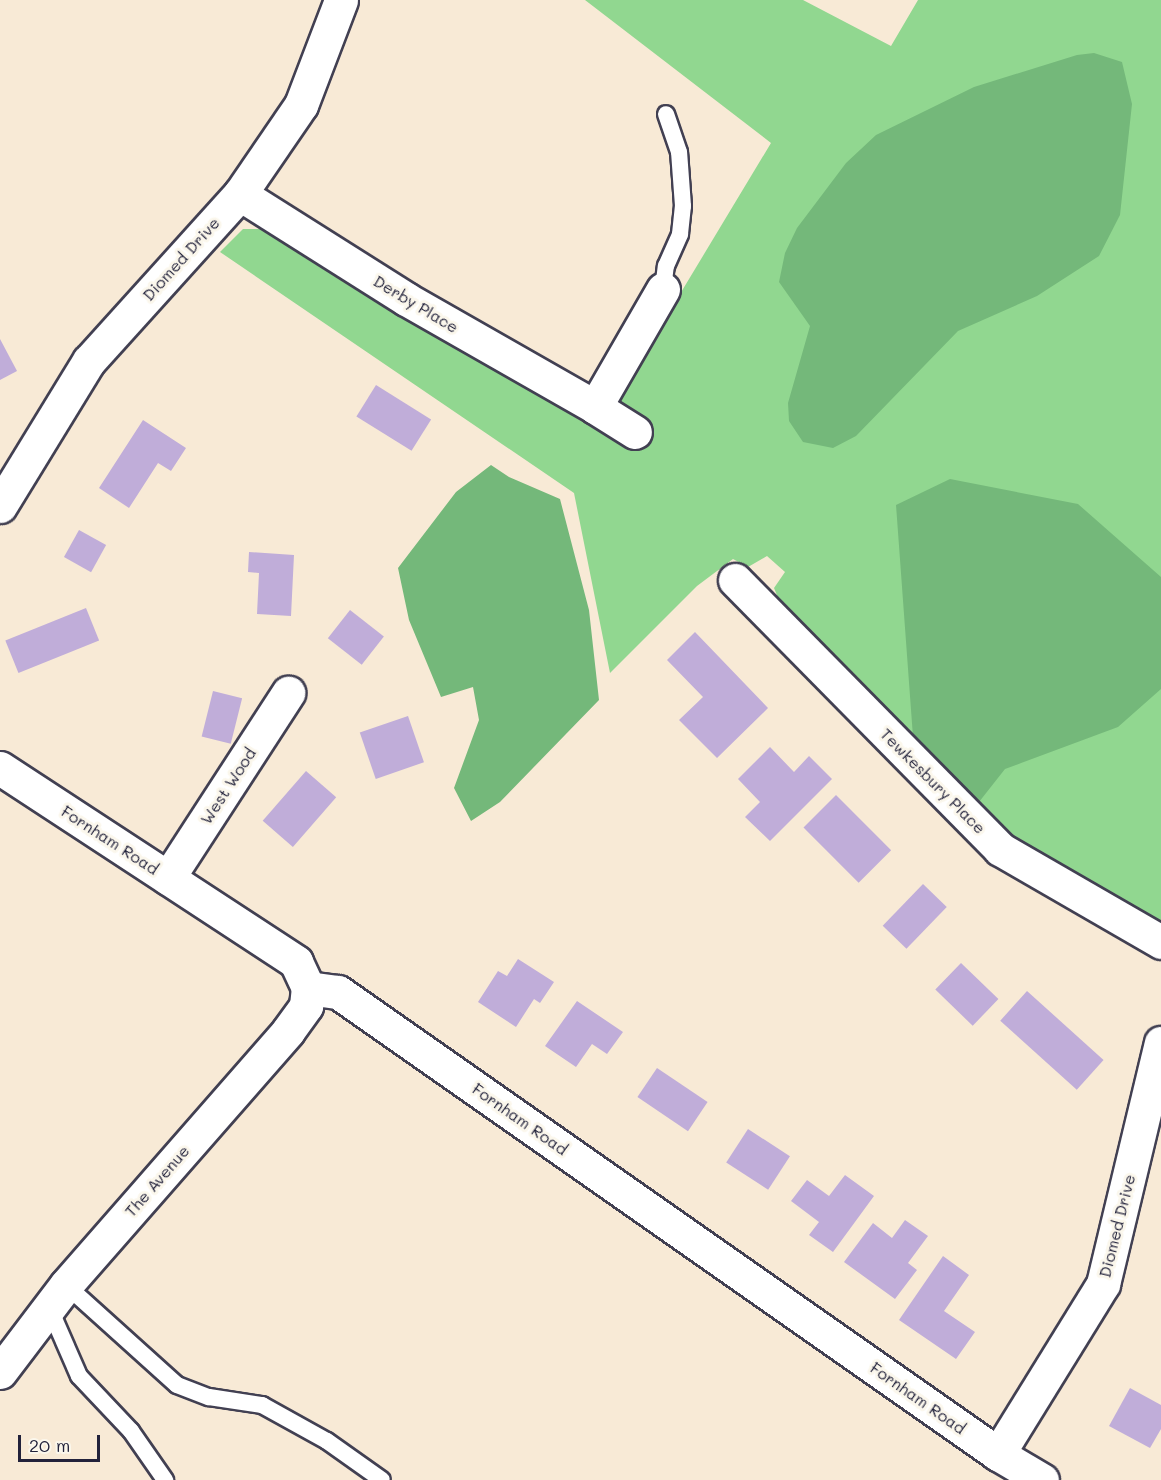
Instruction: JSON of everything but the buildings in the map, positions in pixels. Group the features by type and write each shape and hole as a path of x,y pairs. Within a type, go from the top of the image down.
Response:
{"street":[{"name":"Diomed Drive","path":"0,506 89,361 240,194 301,105 340,0"},
{"name":"Derby Place","path":"240,194 405,299 635,432"},
{"path":"595,407 663,289"},
{"name":"Tewkesbury Place","path":"735,580 1000,849 1161,942"},
{"name":"West Wood","path":"168,878 288,693"},
{"name":"Fornham Road","path":"0,768 296,962 308,988 338,992 998,1454 1042,1480"},
{"name":"The Avenue","path":"0,1372 58,1296 288,1031 306,1006 308,988"},
{"name":"Diomed Drive","path":"998,1454 1103,1284 1161,1043"}],"lane":[{"path":"663,289 666,266 680,234 683,206 679,153 666,114"},
{"path":"58,1296 79,1376 131,1431 165,1480"},
{"path":"58,1296 177,1385 209,1397 262,1406 327,1441 382,1480"}],"green space":[{"path":"585,0 803,0 891,46 918,0 1161,0 1161,925 1010,837 781,605 774,588 785,572 767,556 748,567 733,559 697,586 610,673 574,493 220,252 243,229 267,229 389,310 598,430 771,143"},
{"path":"1094,53 1122,62 1132,104 1120,215 1099,256 1037,296 958,331 856,436 833,448 803,442 789,421 788,403 810,326 779,282 785,253 797,228 846,163 876,135 974,87 1077,55"},
{"path":"491,465 509,477 560,499 589,610 599,700 500,802 471,821 454,788 479,720 473,687 441,697 409,620 398,568 456,492"},
{"path":"950,479 1078,504 1161,577 1161,689 1118,727 1005,769 979,802 913,737 896,505"}]}
